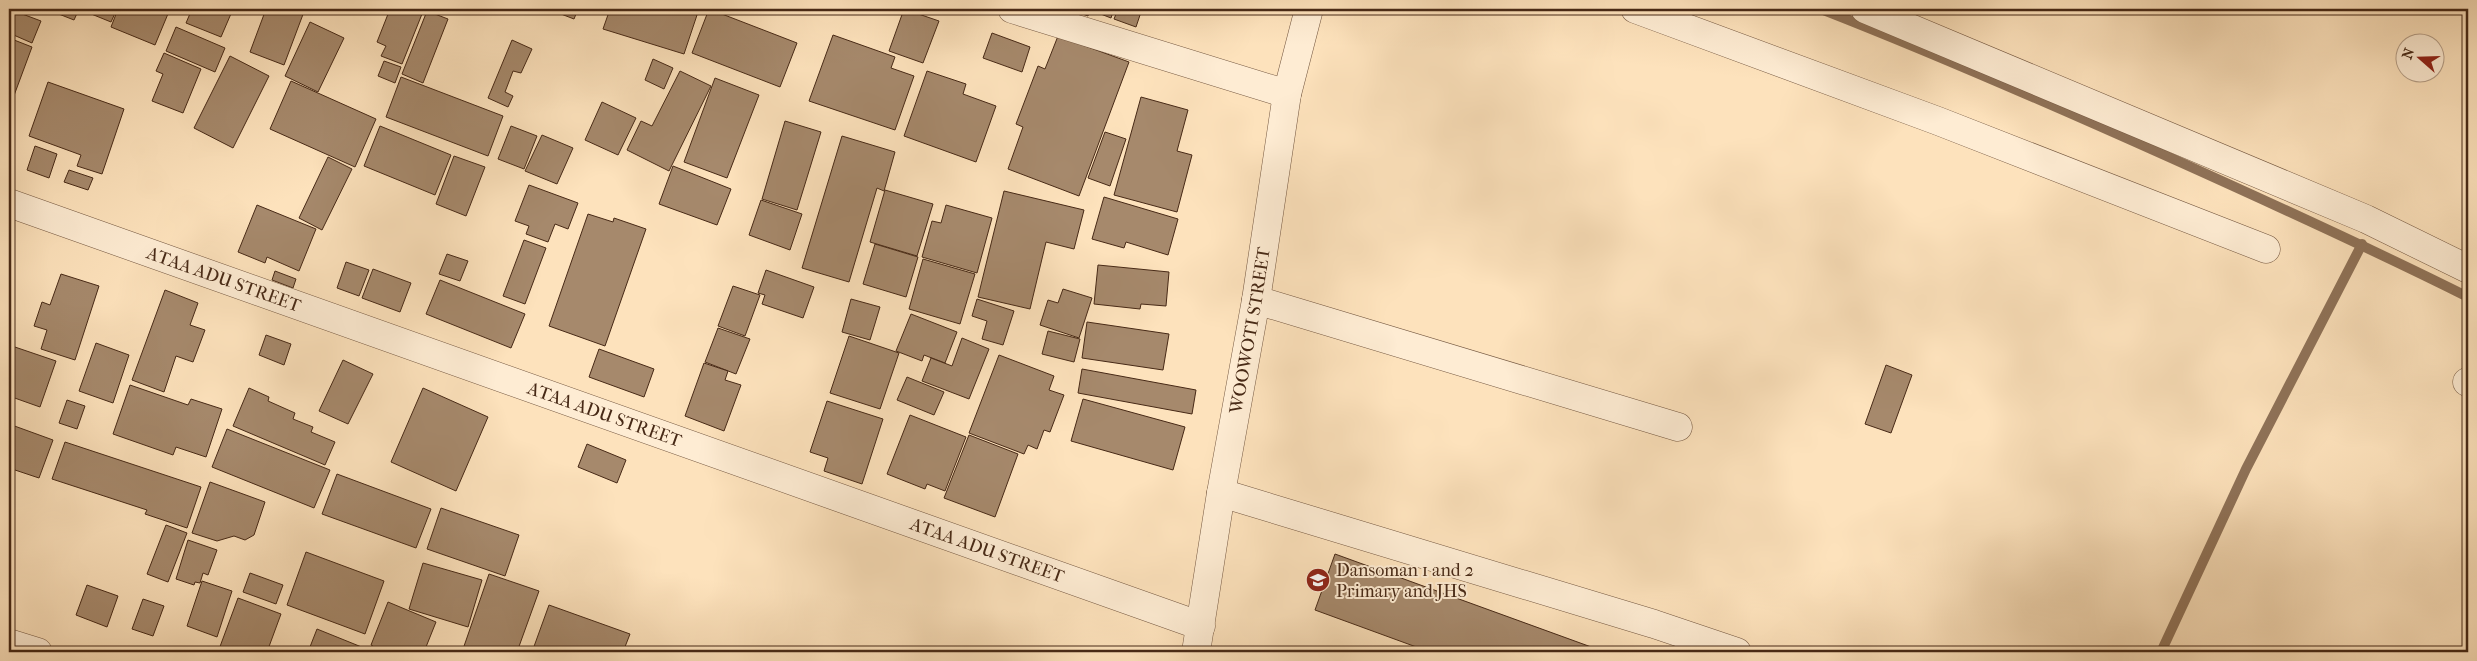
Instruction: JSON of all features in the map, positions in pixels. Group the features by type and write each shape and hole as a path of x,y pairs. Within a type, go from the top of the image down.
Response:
{"street":[{"path":"1012,9 1286,94"},
{"name":"WOOWOTI STREET","path":"1199,639 1221,493 1256,300 1286,94 1308,9"},
{"path":"1635,9 1938,121 2266,249"},
{"path":"1865,9 2366,219 2468,269"},
{"name":"ATAA ADU STREET","path":"9,203 1199,639"},
{"path":"1256,300 1678,427"},
{"path":"1221,493 1654,624 1737,652"},
{"path":"9,643 38,652"}],"building":[{"path":"9,9 41,21 32,43 9,33"},
{"path":"46,9 79,9 74,20"},
{"path":"79,9 117,9 111,22"},
{"path":"118,9 170,9 155,45 111,27"},
{"path":"192,9 233,9 221,37 186,23"},
{"path":"266,9 305,9 284,65 250,52"},
{"path":"390,9 424,9 402,64 381,56 386,46 377,42"},
{"path":"548,9 578,9 574,19"},
{"path":"610,9 678,9 697,15 684,54 603,29"},
{"path":"709,9 797,43 780,87 692,53"},
{"path":"904,9 939,21 923,63 889,51"},
{"path":"1069,9 1090,9 1088,16"},
{"path":"1094,9 1114,9 1111,18 1093,11"},
{"path":"1118,9 1142,9 1136,27 1114,19"},
{"path":"427,11 448,19 423,83 402,74"},
{"path":"310,22 344,38 318,92 285,76"},
{"path":"176,27 225,48 215,72 166,51"},
{"path":"992,33 1030,47 1022,72 983,58"},
{"path":"833,35 895,57 891,68 914,76 895,130 809,101"},
{"path":"1058,36 1129,62 1079,196 1008,169 1023,127 1016,124 1038,66 1045,69"},
{"path":"9,38 32,47 9,109"},
{"path":"512,40 532,49 521,73 513,71 505,92 513,96 508,107 488,98"},
{"path":"164,53 201,69 183,113 152,101 163,74 156,71"},
{"path":"230,56 269,76 233,148 194,128"},
{"path":"653,59 673,68 664,89 645,80"},
{"path":"384,61 401,67 395,83 378,76"},
{"path":"680,71 711,86 669,171 627,150 641,121 652,126"},
{"path":"927,71 966,84 963,94 996,106 976,162 904,136"},
{"path":"401,77 503,116 488,156 386,117"},
{"path":"715,78 759,95 727,178 684,162"},
{"path":"291,81 376,119 355,167 270,129"},
{"path":"48,82 124,109 102,174 77,166 81,155 29,136"},
{"path":"1141,97 1188,110 1177,151 1192,155 1177,212 1114,195"},
{"path":"602,102 636,118 618,155 585,140"},
{"path":"785,121 821,132 797,210 762,199"},
{"path":"380,126 451,155 435,195 364,166"},
{"path":"511,126 537,136 524,169 498,159"},
{"path":"1105,132 1126,139 1110,186 1088,178"},
{"path":"542,135 573,148 557,184 525,171"},
{"path":"842,136 895,152 884,191 877,188 849,282 802,268"},
{"path":"35,146 57,154 49,178 27,170"},
{"path":"454,156 485,167 466,216 436,204"},
{"path":"328,157 352,169 322,230 299,218"},
{"path":"673,166 731,189 717,225 659,204"},
{"path":"69,170 93,178 88,190 64,182"},
{"path":"529,185 578,203 568,229 555,224 548,242 526,234 529,226 515,221"},
{"path":"885,190 933,204 917,256 870,242"},
{"path":"1004,191 1084,210 1074,249 1046,242 1030,309 978,297"},
{"path":"1104,197 1178,219 1168,255 1126,242 1124,248 1092,239"},
{"path":"761,200 802,214 790,250 749,235"},
{"path":"257,205 316,229 299,271 267,257 265,263 238,252"},
{"path":"946,205 992,218 977,273 922,257 932,221 941,223"},
{"path":"588,214 613,222 614,218 646,229 605,346 549,326"},
{"path":"524,240 546,248 525,304 503,296"},
{"path":"875,244 918,257 906,297 863,284"},
{"path":"447,254 468,261 460,281 439,274"},
{"path":"923,259 975,274 960,324 909,309"},
{"path":"346,262 369,270 359,296 337,288"},
{"path":"1098,265 1169,272 1166,306 1141,304 1140,309 1094,304"},
{"path":"373,269 411,283 400,312 362,298"},
{"path":"766,270 814,287 803,318 762,304 765,295 758,293"},
{"path":"275,271 296,279 293,288 272,280"},
{"path":"61,274 99,286 75,360 41,349 47,330 34,326 42,302 50,305"},
{"path":"440,280 525,314 511,348 426,314"},
{"path":"733,286 760,295 745,336 718,326"},
{"path":"1063,289 1092,298 1079,338 1040,325 1048,300 1058,303"},
{"path":"165,290 198,303 190,325 205,330 193,362 176,356 164,392 132,380"},
{"path":"851,299 880,307 870,340 842,332"},
{"path":"977,299 1014,311 1003,345 982,339 987,321 972,316"},
{"path":"911,314 957,332 945,363 924,355 922,361 896,351"},
{"path":"1087,322 1169,334 1163,370 1082,358"},
{"path":"718,328 750,339 736,374 705,362"},
{"path":"1048,331 1080,339 1074,362 1042,354"},
{"path":"266,335 291,344 284,365 259,355"},
{"path":"849,336 899,353 880,409 830,393"},
{"path":"962,338 989,349 969,399 922,381 931,358 952,366"},
{"path":"96,343 129,355 113,403 79,391"},
{"path":"9,345 56,361 40,407 9,396"},
{"path":"599,349 654,369 644,397 589,377"},
{"path":"999,355 1054,376 1049,390 1064,395 1050,432 1044,430 1037,449 1028,445 1024,454 969,433"},
{"path":"343,360 373,374 348,424 319,411"},
{"path":"704,363 728,371 725,380 741,385 724,431 685,416"},
{"path":"1886,365 1912,375 1891,433 1865,424"},
{"path":"1082,369 1196,390 1192,414 1078,393"},
{"path":"907,377 944,392 934,415 897,400"},
{"path":"130,385 188,405 191,399 222,409 206,457 176,447 173,455 113,434"},
{"path":"249,388 269,397 268,401 295,413 293,419 313,427 311,432 335,442 325,465 233,426"},
{"path":"423,388 488,417 456,491 391,462"},
{"path":"1083,399 1185,427 1173,470 1071,441"},
{"path":"67,400 85,406 77,429 59,423"},
{"path":"827,401 883,419 862,484 824,471 828,458 810,452"},
{"path":"910,415 966,437 945,491 927,484 925,489 887,474"},
{"path":"9,424 53,440 39,478 9,468"},
{"path":"227,429 330,470 314,508 212,467"},
{"path":"969,435 1018,454 995,517 944,498"},
{"path":"65,442 201,487 187,528 145,514 147,510 52,479"},
{"path":"587,444 626,460 617,483 578,467"},
{"path":"337,474 431,509 416,548 322,514"},
{"path":"210,482 265,502 254,535 245,540 234,536 217,541 192,533"},
{"path":"441,508 519,535 505,576 427,549"},
{"path":"166,525 187,533 168,582 147,574"},
{"path":"188,540 217,550 208,575 203,573 200,583 195,582 194,585 176,579"},
{"path":"306,552 384,581 365,634 287,605"},
{"path":"1335,554 1605,652 1430,652 1315,610"},
{"path":"423,563 482,580 468,627 409,609"},
{"path":"250,573 283,585 276,604 243,592"},
{"path":"489,574 539,591 517,652 462,652"},
{"path":"202,581 232,591 217,637 187,626"},
{"path":"87,585 118,596 107,627 76,615"},
{"path":"238,598 281,614 267,652 218,652"},
{"path":"143,599 164,606 153,636 132,629"},
{"path":"388,602 436,622 424,652 370,652"},
{"path":"549,605 630,634 623,652 532,652"},
{"path":"317,629 369,650 368,652 308,652"}],"waterway":[{"path":"1821,9 2040,100 2320,226 2468,297"},
{"path":"2161,652 2246,469 2362,244"}],"place":[{"name":"Dansoman 1 and 2 Primary and JHS","path":"1318,580"}]}
